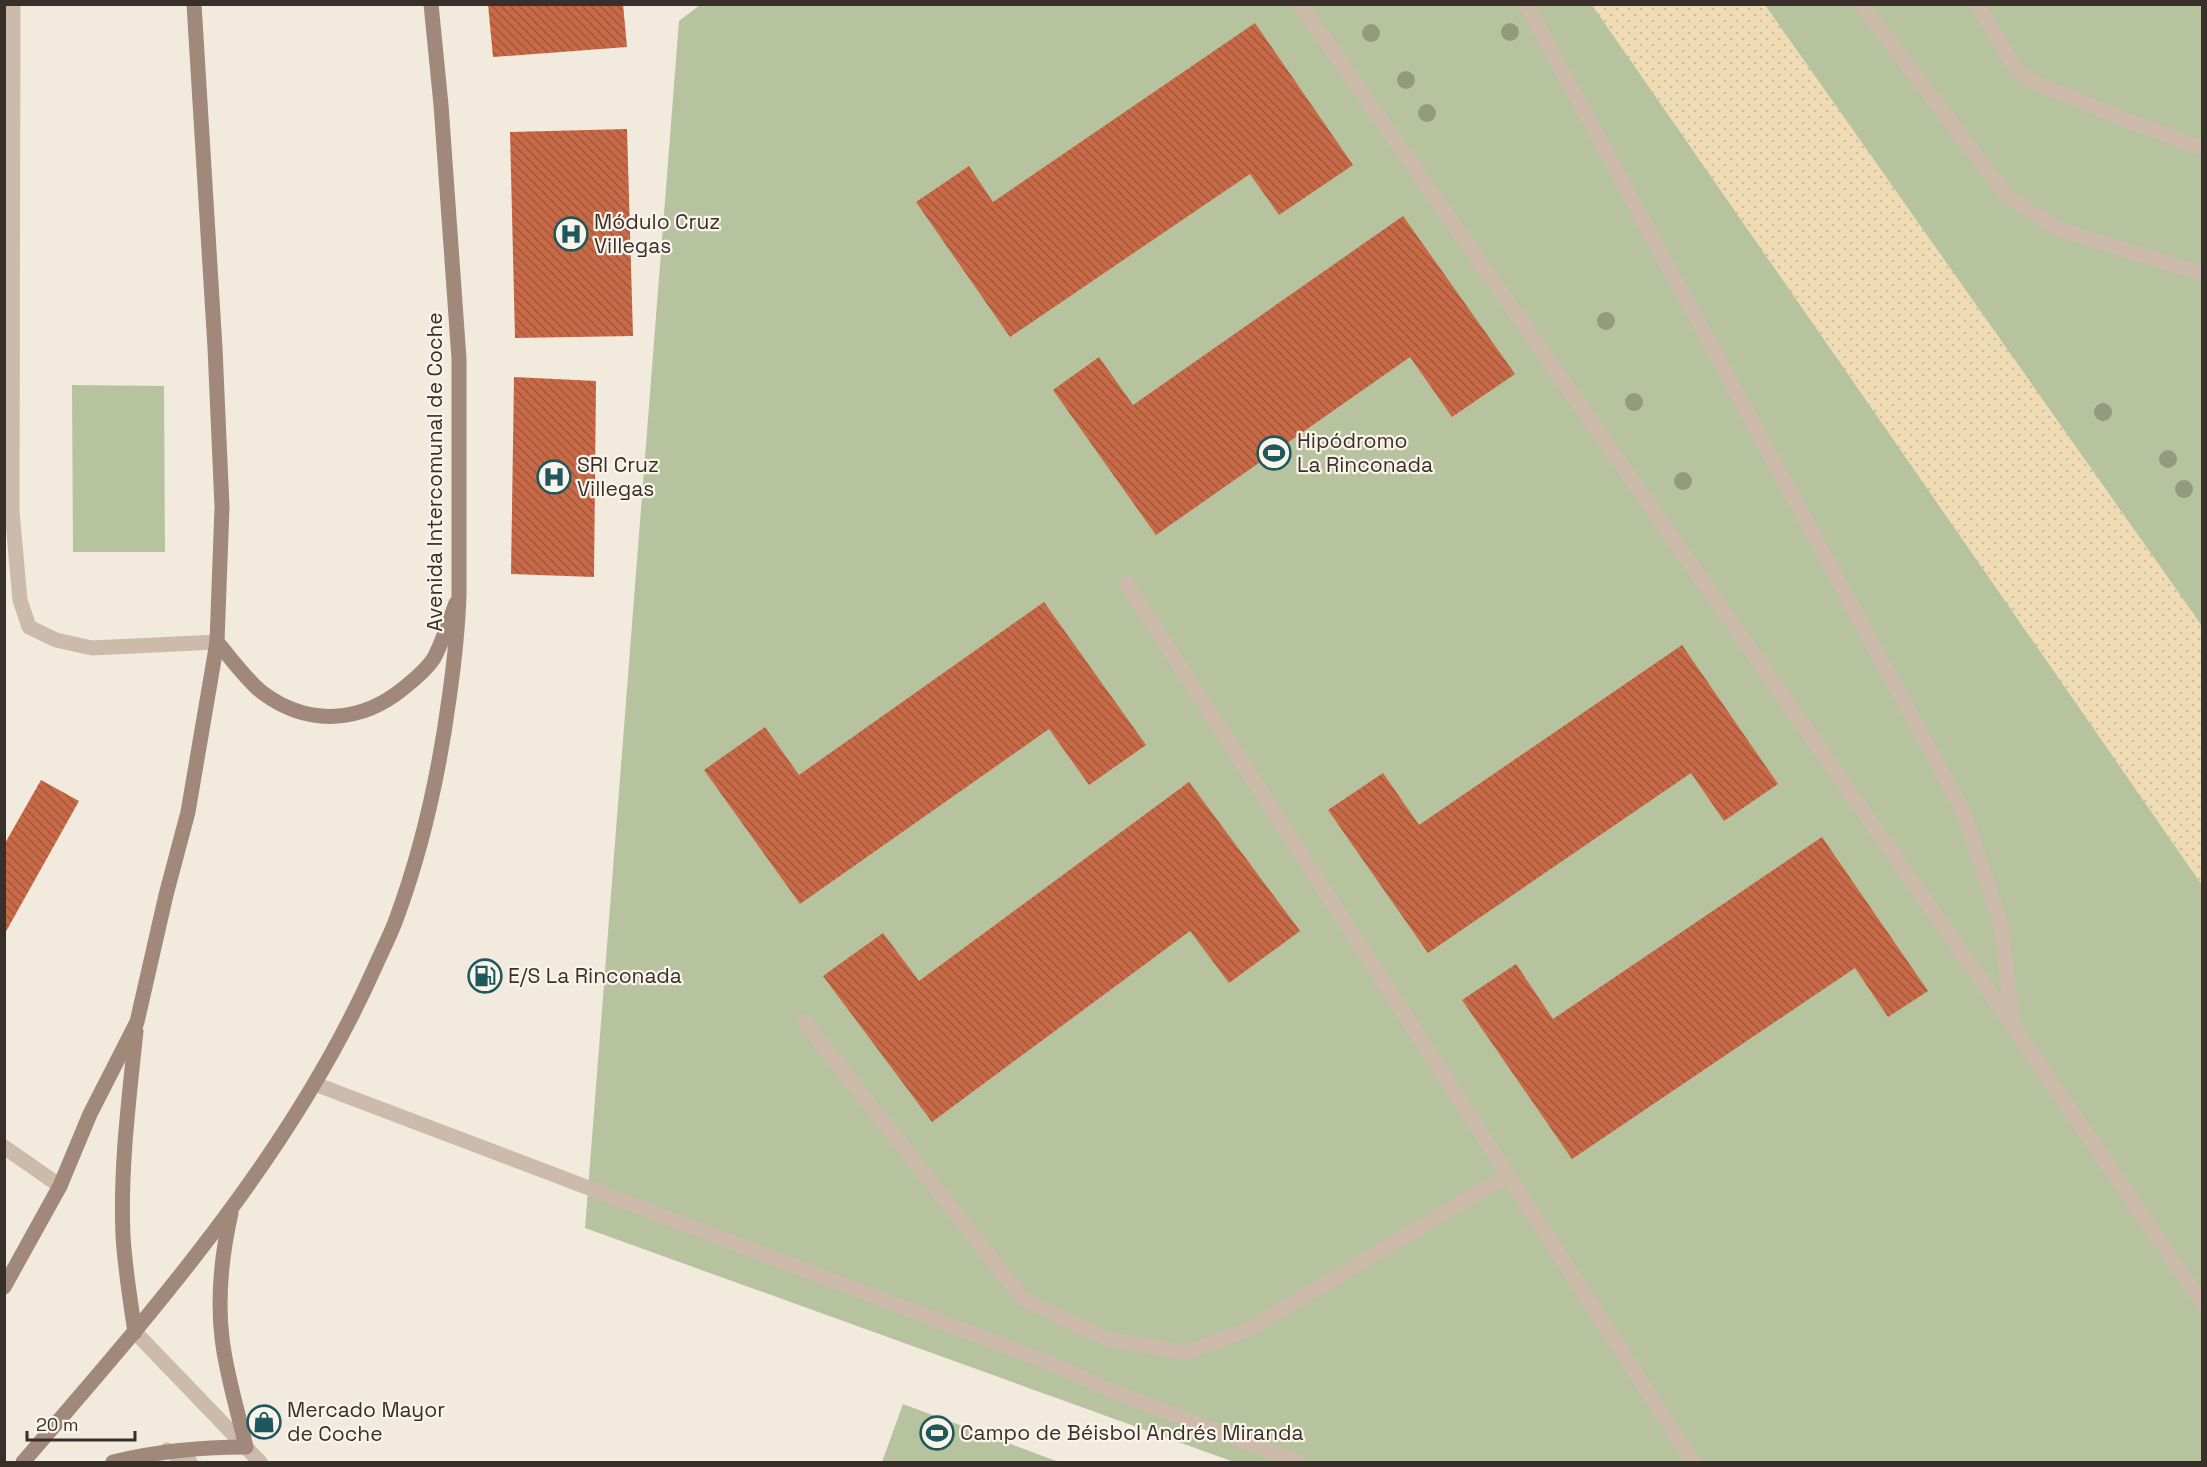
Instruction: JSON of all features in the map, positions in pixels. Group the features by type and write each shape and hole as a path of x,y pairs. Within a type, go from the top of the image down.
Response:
{"main road":[{"path":"135,1332 123,1237 123,1169 136,1022 188,812 217,642 222,507 195,4"},
{"name":"Avenida Intercomunal de Coche","path":"23,1462 135,1332 205,1244 315,1084 358,1006 397,918 430,814 446,725 458,626 459,594 459,359 442,117 431,4"},
{"path":"217,642 262,693 314,717 343,717 380,704 395,696 416,678 433,659 459,594"},
{"path":"4,1287 60,1186 90,1114 136,1022"},
{"path":"113,1462 166,1450 246,1447 222,1338 220,1300 222,1270 233,1205"}],"street":[{"path":"13,4 12,511 20,600 29,627 56,640 92,648 217,642"},
{"path":"1300,4 2013,1026 2202,1303"},
{"path":"1526,4 1963,811 2001,924 2013,1026"},
{"path":"1861,4 2006,195 2058,229 2202,274"},
{"path":"1977,4 2015,68 2035,82 2202,148"},
{"path":"1126,584 1693,1462"},
{"path":"804,1021 1023,1299 1107,1339 1186,1353 1249,1329 1508,1175"},
{"path":"315,1084 1041,1360 1112,1391 1298,1462"},
{"path":"4,1147 60,1186"},
{"path":"135,1332 260,1462"},
{"path":"166,1450 190,1462"}],"sand":[{"path":"1591,5 1765,5 2202,626 2202,885"}],"green space":[{"name":"Hipódromo La Rinconada","path":"700,5 1592,5 2202,885 2202,1462 1234,1462 585,1228 679,21"},
{"path":"1765,5 2202,5 2202,626"},
{"path":"72,385 164,386 165,552 73,552"},
{"name":"Campo de Béisbol Andrés Miranda","path":"903,1404 1059,1462 882,1462"}],"building":[{"path":"488,4 623,4 627,47 493,57"},
{"path":"1255,23 1353,165 1279,215 1250,174 1010,337 916,202 969,166 993,202"},
{"name":"Módulo Cruz Villegas","path":"627,129 633,336 515,338 510,132"},
{"path":"1403,216 1515,374 1452,417 1410,357 1156,535 1053,390 1099,357 1133,405"},
{"name":"SRI Cruz Villegas","path":"514,377 596,381 594,577 511,574"},
{"path":"1044,602 1146,745 1089,785 1049,729 800,904 704,770 765,727 799,775"},
{"path":"1682,645 1778,784 1724,821 1691,773 1428,953 1328,810 1383,773 1419,825"},
{"path":"41,780 79,801 4,935 4,845"},
{"path":"1189,782 1300,931 1229,983 1190,931 932,1122 823,976 883,933 919,981"},
{"path":"1822,837 1928,991 1888,1017 1855,968 1572,1159 1462,1000 1516,964 1553,1019"}],"place":[{"name":"Módulo Cruz Villegas","path":"571,234"},
{"name":"Hipódromo La Rinconada","path":"1274,453"},
{"name":"SRI Cruz Villegas","path":"554,477"},
{"name":"E/S La Rinconada","path":"485,976"},
{"name":"Mercado Mayor de Coche","path":"264,1422"},
{"name":"Campo de Béisbol Andrés Miranda","path":"937,1433"}]}
